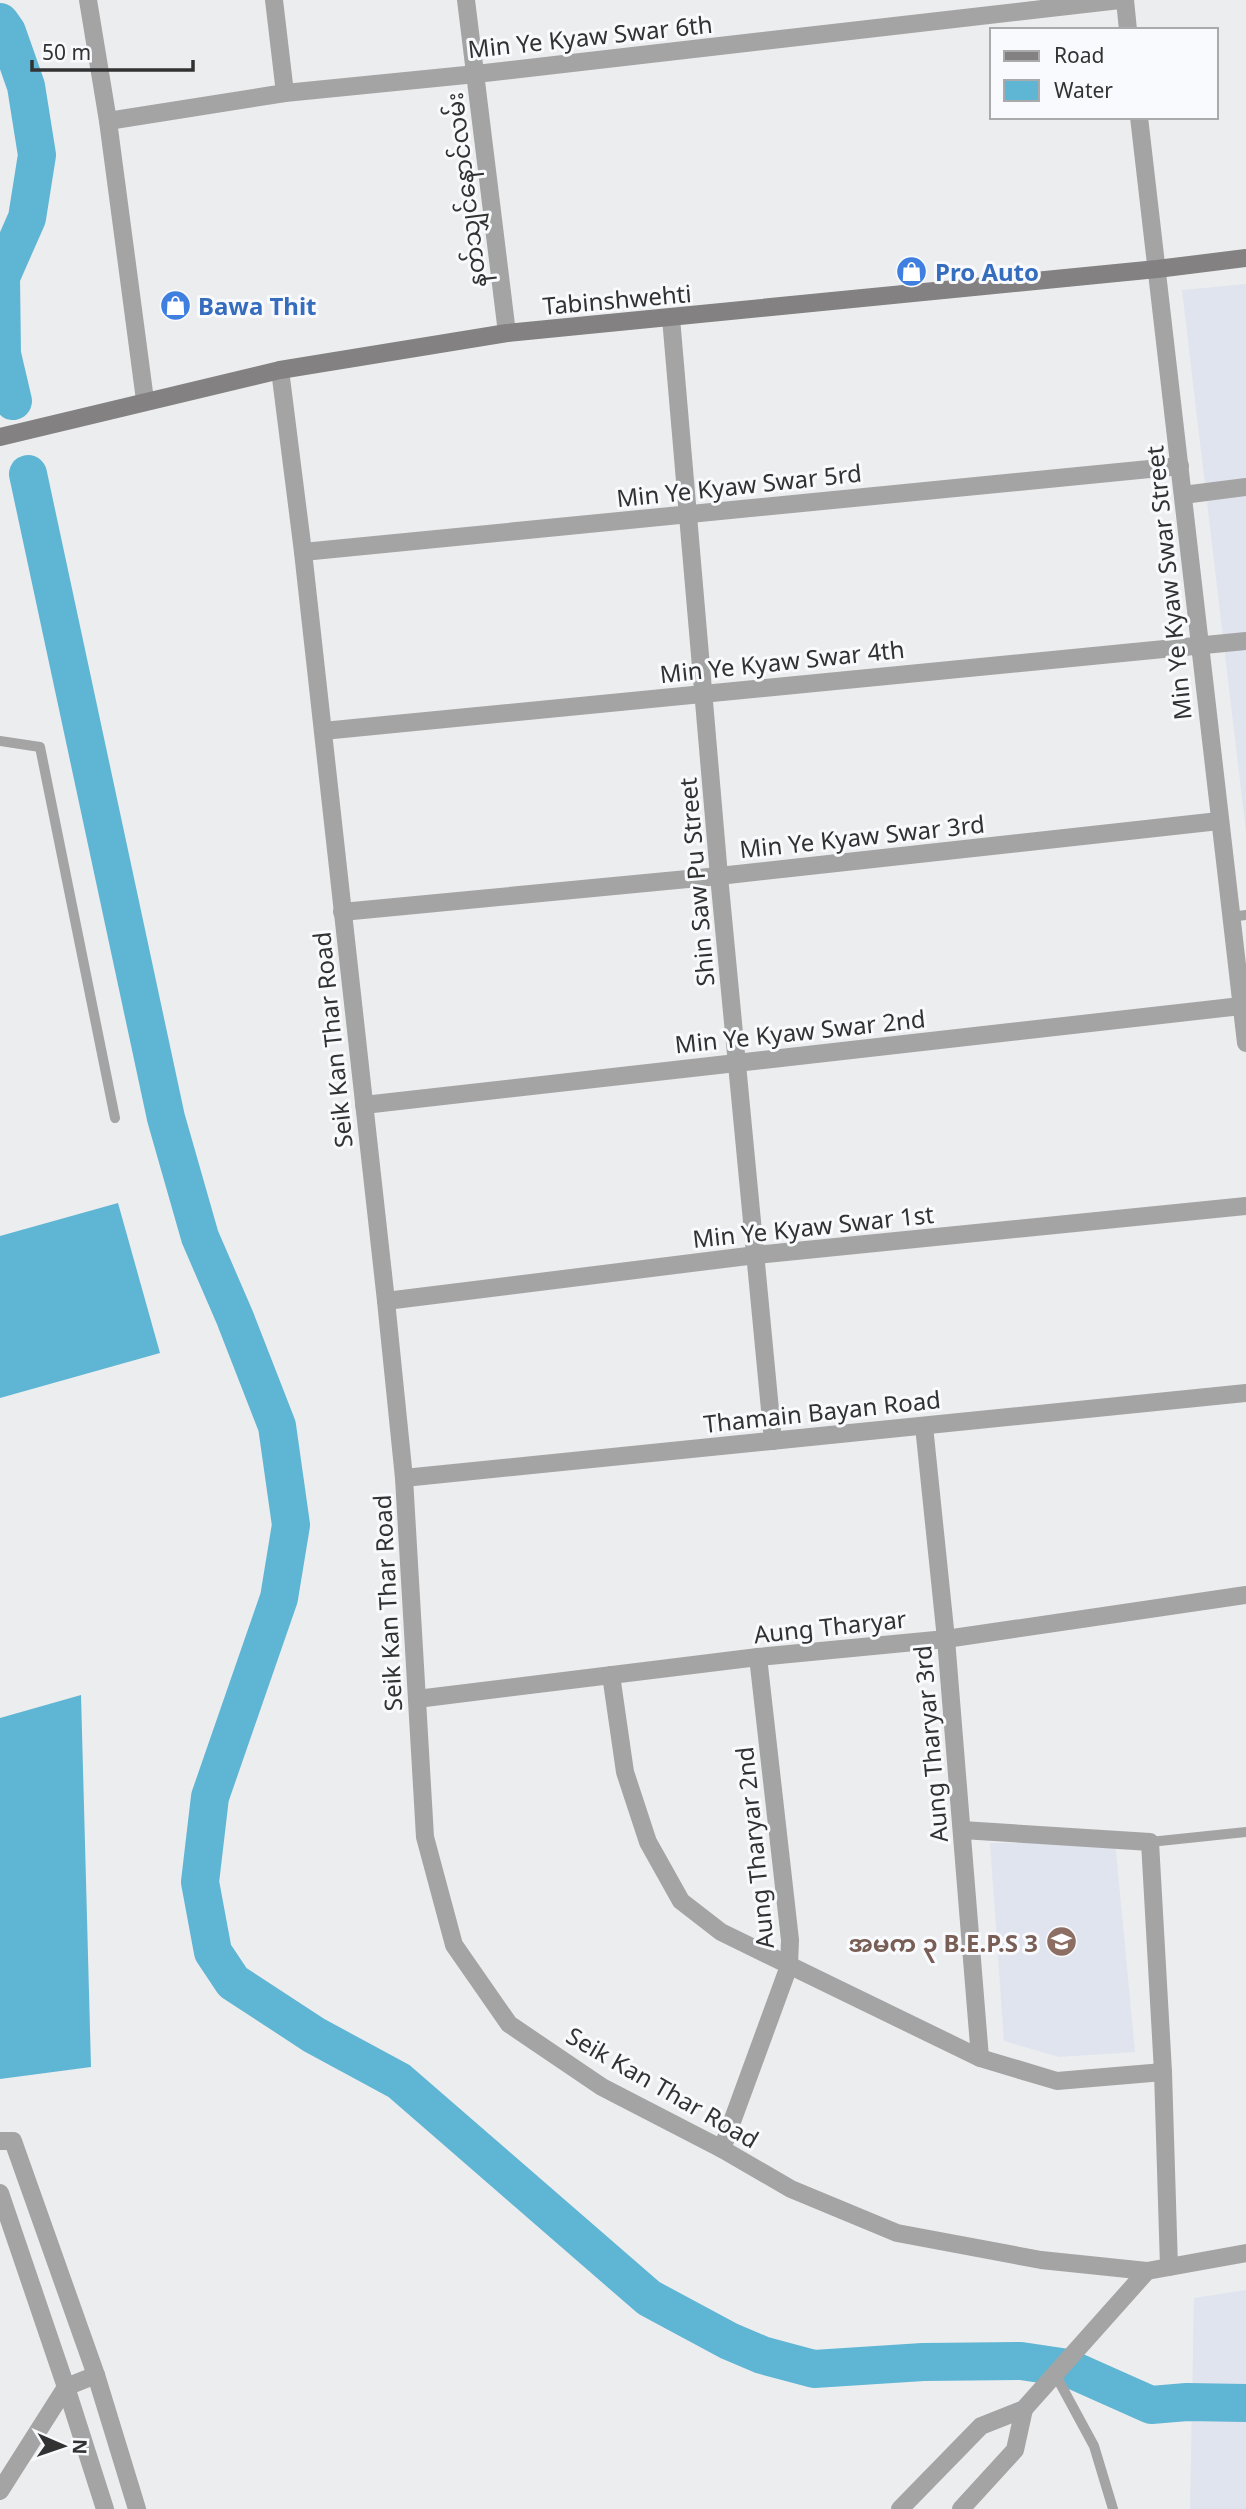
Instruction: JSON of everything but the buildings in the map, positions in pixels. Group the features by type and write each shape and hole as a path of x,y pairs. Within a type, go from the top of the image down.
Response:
{"main road":[{"name":"Tabinshwehti","path":"0,437 280,369 507,333 1246,258"}],"street":[{"path":"88,0 108,121 145,400"},
{"path":"274,0 285,93"},
{"name":"နတ်သျှင်နောင်လမ်း","path":"466,0 507,333"},
{"path":"1122,0 1128,28"},
{"name":"Min Ye Kyaw Swar 6th","path":"108,121 285,93 476,74 1122,0"},
{"name":"Min Ye Kyaw Swar Street","path":"1139,119 1181,466 1219,821 1238,916 1241,1006 1246,1044"},
{"name":"Shin Saw Pu Street","path":"671,318 719,876 773,1441"},
{"name":"Seik Kan Thar Road","path":"280,369 303,552 404,1478 425,1837 454,1945 509,2024 602,2087 722,2149 791,2189 897,2233 1041,2260 1147,2271 1246,2253"},
{"name":"Min Ye Kyaw Swar 5rd","path":"303,552 1181,466"},
{"path":"1183,495 1246,487"},
{"name":"Min Ye Kyaw Swar 4th","path":"323,731 1246,640"},
{"name":"Min Ye Kyaw Swar 3rd","path":"342,912 719,876 1219,821"},
{"name":"Min Ye Kyaw Swar 2nd","path":"364,1105 1241,1006"},
{"name":"Min Ye Kyaw Swar 1st","path":"386,1301 756,1255 1246,1206"},
{"name":"Thamain Bayan Road","path":"404,1478 1246,1393"},
{"name":"Aung Tharyar 3rd","path":"924,1426 946,1639 980,2058"},
{"name":"Aung Tharyar","path":"417,1699 758,1657 946,1639 1246,1595"},
{"name":"Aung Tharyar 2nd","path":"722,2149 789,1966 790,1940 758,1657"},
{"path":"611,1675 625,1772 648,1842 681,1901 722,1932 980,2058 1058,2081 1163,2072"},
{"path":"962,1830 1150,1842 1163,2072 1169,2267"},
{"path":"0,2141 13,2141 96,2375 137,2509"},
{"path":"0,2193 105,2509"},
{"path":"900,2509 981,2426 1024,2409 1147,2271"},
{"path":"0,2491 66,2387 96,2375"},
{"path":"961,2509 1014,2450 1024,2409"}],"lane":[{"path":"0,741 40,747 115,1118"},
{"path":"1150,1842 1246,1832"},
{"path":"1055,2374 1094,2446 1113,2509"}],"shaded area":[{"path":"1246,284 1246,832 1182,290"},
{"name":"အမက ၃ B.E.P.S 3","path":"1115,1841 1135,2052 1059,2057 1004,2041 990,1843"},
{"path":"1246,2290 1246,2509 1190,2509 1194,2298"}],"water":[{"path":"118,1203 160,1353 0,1398 0,1236"},
{"path":"81,1695 91,2067 0,2079 0,1718"}],"waterway":[{"path":"0,22 7,32 26,86 37,155 27,218 1,277 2,354 13,401"},
{"path":"28,474 166,1118 200,1237 277,1426 291,1525 279,1598 210,1797 200,1882 213,1952 233,1982 314,2035 399,2081 649,2298 729,2341 762,2355 814,2369 923,2362 1021,2361 1068,2368 1151,2405 1187,2402 1246,2403"}],"place":[{"name":"Pro Auto","path":"912,271"},
{"name":"Bawa Thit","path":"175,305"},
{"name":"အမက ၃ B.E.P.S 3","path":"1061,1942"}]}
